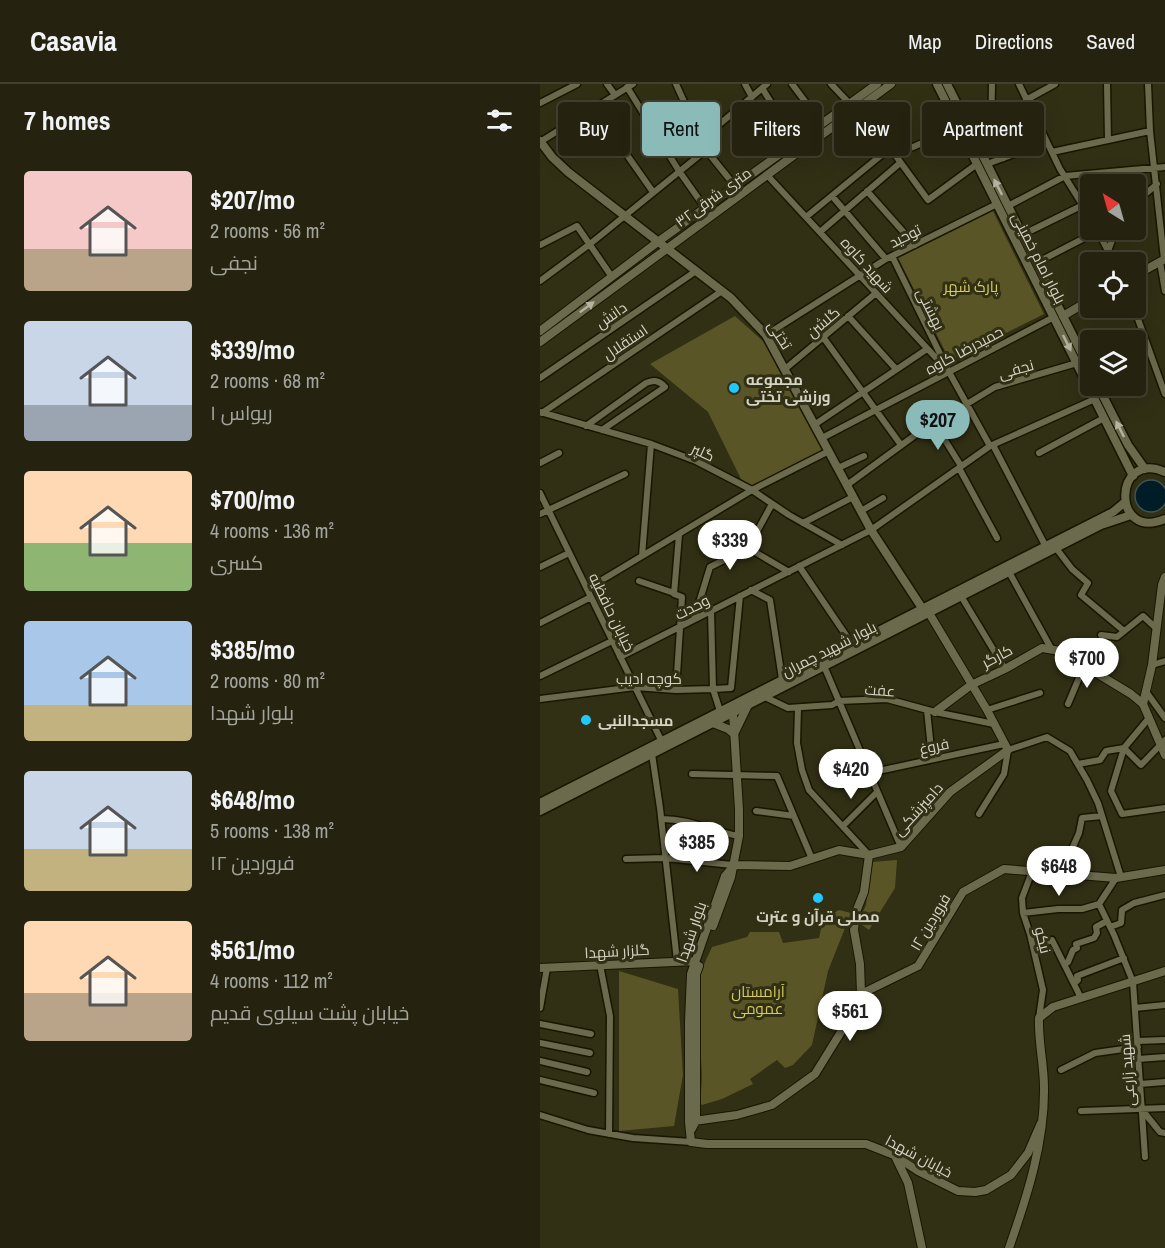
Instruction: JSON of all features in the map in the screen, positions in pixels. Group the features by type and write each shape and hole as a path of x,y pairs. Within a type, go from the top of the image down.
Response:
{"main road":[{"name":"بلوار امام خمینی","path":"937,84 946,102"},
{"name":"بلوار امام خمینی","path":"947,84 1036,262 1077,363 1095,399 1145,469"},
{"name":"تختی","path":"540,142 568,172 722,291 766,335 871,530 925,610"},
{"name":"بلوار امام خمینی","path":"973,156 1080,353"},
{"name":"بلوار امام خمینی","path":"1100,396 1104,411 1132,476"},
{"path":"1165,472 1145,469 1132,476 1124,491 1125,502 1131,515 1146,523 1161,521 1165,530"},
{"name":"بلوار شهید چمران","path":"540,803 925,610 1113,512 1125,502"},
{"name":"بلوار شهید چمران","path":"540,811 765,697 852,644 925,610 962,596 1101,525 1131,515"}],"street":[{"path":"540,103 577,84"},
{"path":"607,84 615,95"},
{"path":"676,84 685,102"},
{"path":"745,84 749,100"},
{"path":"792,84 806,102"},
{"path":"831,84 848,102"},
{"name":"متری شرقی۳۲","path":"867,102 891,84"},
{"path":"992,84 991,136 1004,158"},
{"path":"1019,84 1052,152 1080,201"},
{"path":"1026,100 1055,84"},
{"path":"1107,84 1108,140"},
{"path":"1148,84 1150,131 1160,188 1165,291"},
{"name":"متری شرقی۳۲","path":"853,102 875,85"},
{"path":"604,102 630,86 679,171 705,208"},
{"path":"720,124 764,86 773,102"},
{"name":"متری شرقی۳۲","path":"822,124 834,115"},
{"name":"متری شرقی۳۲","path":"540,342 834,126"},
{"path":"540,142 558,131"},
{"path":"1052,152 1150,131"},
{"path":"987,164 1047,142"},
{"path":"628,156 653,192"},
{"path":"540,281 590,244 698,156"},
{"path":"711,156 735,186"},
{"name":"متری شرقی۳۲","path":"540,331 776,156"},
{"path":"806,217 880,156"},
{"path":"896,156 928,200 977,164"},
{"path":"820,232 900,163"},
{"path":"1008,206 1065,176 1165,167"},
{"name":"شهید کاوه","path":"767,175 949,372"},
{"path":"1146,196 1160,188"},
{"path":"867,191 915,245"},
{"name":"بهشتی","path":"832,196 889,257 949,372"},
{"name":"توحید","path":"766,335 889,257 997,204"},
{"path":"1022,235 1080,207"},
{"path":"540,245 577,226 612,277"},
{"path":"1036,262 1080,239"},
{"path":"1102,240 1108,251"},
{"path":"1108,251 1112,240"},
{"path":"1146,269 1163,260"},
{"name":"دانش","path":"540,378 696,271"},
{"name":"استقلال","path":"541,412 722,291"},
{"name":"گلشن","path":"785,369 876,293"},
{"path":"1058,316 1080,305"},
{"path":"848,316 896,369"},
{"name":"حمیدرضا کاوه","path":"822,438 1058,316"},
{"path":"1138,318 1165,394"},
{"path":"823,337 901,445"},
{"path":"814,425 862,390 927,349"},
{"name":"نجفی","path":"847,485 901,445 995,387 1077,363"},
{"path":"1156,366 1165,363"},
{"path":"949,372 1046,545"},
{"path":"586,426 646,383 653,380 661,382 665,387 602,430"},
{"name":"وحدت","path":"620,657 871,530 991,446 1095,399"},
{"path":"1039,453 1104,411"},
{"name":"گلپر","path":"541,412 651,444 696,461 752,490 842,545"},
{"path":"935,423 997,538"},
{"path":"642,556 651,444"},
{"path":"587,589 752,490 829,451"},
{"path":"540,463 559,453"},
{"path":"838,468 864,456"},
{"path":"540,514 625,474"},
{"name":"خیابان حافظیه","path":"540,493 662,742"},
{"path":"803,523 853,497"},
{"path":"861,511 883,498"},
{"path":"694,619 710,567 748,548 772,504"},
{"path":"674,593 679,535"},
{"path":"748,548 789,572"},
{"path":"1056,548 1072,570 1088,583 1081,595 1124,632"},
{"path":"540,567 569,553"},
{"path":"799,566 852,644"},
{"path":"1009,572 1052,650 1060,651 1131,693 1143,704 1162,742 1165,755"},
{"path":"1143,704 1152,665 1165,577"},
{"path":"639,581 682,597 676,690"},
{"path":"751,590 770,600 782,680"},
{"path":"713,689 731,688 740,596"},
{"path":"962,596 1005,669"},
{"path":"540,624 591,597"},
{"path":"925,610 987,710 1006,747 1004,774 979,814"},
{"path":"711,611 713,689 720,711"},
{"path":"1101,635 1117,637 1143,616 1156,629"},
{"path":"540,676 612,641"},
{"name":"کارگر","path":"931,711 972,685 1042,648 1052,650"},
{"path":"1152,665 1165,661"},
{"path":"823,662 901,847"},
{"path":"1068,704 1084,666"},
{"name":"کوچه ادیب","path":"540,699 635,687 676,690 713,689"},
{"path":"987,710 1040,693"},
{"path":"1147,693 1165,718"},
{"name":"عفت","path":"765,697 788,708 832,705 839,701 887,699 994,724"},
{"path":"734,734 748,705"},
{"path":"540,1115 609,1134 691,1142 692,1124 772,1105 815,1074 861,994 860,964 854,930 856,912 864,892 869,855 809,790 802,770 797,743 798,708"},
{"path":"931,711 932,759"},
{"path":"626,859 666,858 731,867 739,836 733,713"},
{"path":"1149,718 1124,748 1111,791 1122,814 1165,808"},
{"path":"713,723 734,734"},
{"name":"فروغ","path":"869,773 1047,737 1070,752 1077,764"},
{"path":"1124,748 1141,765 1162,742"},
{"name":"دامپزشکی","path":"731,867 790,866 839,850 869,855 901,847 950,792 1006,747"},
{"path":"1023,913 1082,909 1099,904 1118,878 1102,816 1087,780 1077,764 1100,760 1106,751 1124,748"},
{"path":"652,754 662,819 678,961"},
{"path":"692,774 777,776 812,859"},
{"path":"843,826 877,792"},
{"path":"756,811 794,816"},
{"path":"1032,870 1039,853 1068,858 1079,833 1082,818 1102,816"},
{"path":"662,819 686,820 718,832 739,836"},
{"name":"بلوار شهدا","path":"692,1124 689,1011 691,974 725,876 731,867"},
{"name":"بلوار شهدا","path":"692,1124 696,974 730,877 731,867"},
{"name":"۱۲ فروردین","path":"861,994 918,966 963,892 1004,869 1118,878 1165,871"},
{"name":"نیکو","path":"1032,870 1022,898 1023,913 1034,948 1043,990 1040,1018"},
{"path":"1064,964 1068,962 1072,950 1077,948 1076,944 1094,938 1097,933 1096,927 1121,923 1122,910 1134,903 1165,895"},
{"name":"شهید زارعی","path":"1099,904 1133,982 1145,1157"},
{"path":"1034,948 1052,940 1081,998"},
{"path":"1074,984 1078,980 1077,976 1124,958"},
{"name":"گلزار شهدا","path":"543,968 695,962"},
{"path":"600,966 610,1016 609,1134"},
{"path":"540,1008 543,968"},
{"path":"1009,1248 1035,1162 1041,1123 1044,1087 1039,1034 1040,1018 1053,1007 1165,971"},
{"path":"1135,1008 1165,1005"},
{"path":"540,1024 591,1034"},
{"path":"1062,1070 1095,1053 1165,1040"},
{"path":"540,1043 590,1053"},
{"path":"1138,1059 1165,1057"},
{"path":"540,1061 587,1072"},
{"path":"540,1080 594,1093"},
{"path":"1140,1084 1165,1082"},
{"path":"1081,1111 1165,1108"},
{"path":"1142,1110 1160,1132 1165,1133"},
{"name":"خیابان شهدا","path":"691,1142 707,1144 866,1144 894,1155 918,1171 958,1191 986,1190 1011,1175 1028,1153 1041,1123"},
{"path":"894,1155 908,1183 922,1248"}],"green space":[{"name":"پارک شهر","path":"993,211 1044,314 950,361 898,258"},
{"name":"مجموعه ورزشی تختی","path":"735,316 765,343 824,452 757,489 741,479 708,412 650,364"},
{"path":"897,860 895,888 869,930 858,922 866,905 872,862"},
{"name":"آرامستان عمومی","path":"839,910 851,913 828,971 812,1045 793,1065 785,1068 777,1060 750,1079 753,1084 722,1099 702,1105 699,1103 702,1077 696,996 700,977 712,947 747,937 750,932 779,932 783,943 819,938 823,919"},
{"path":"619,971 678,989 683,1075 674,1126 619,1131"}],"water":[{"path":"1151,480 1162,485 1166,490 1166,502 1162,507 1151,512 1140,507 1135,496 1140,485"}],"place":[{"name":"مجموعه ورزشی تختی","path":"734,388"},
{"name":"مسجدالنبی","path":"586,720"},
{"name":"مصلی قرآن و عترت","path":"818,898"}]}
